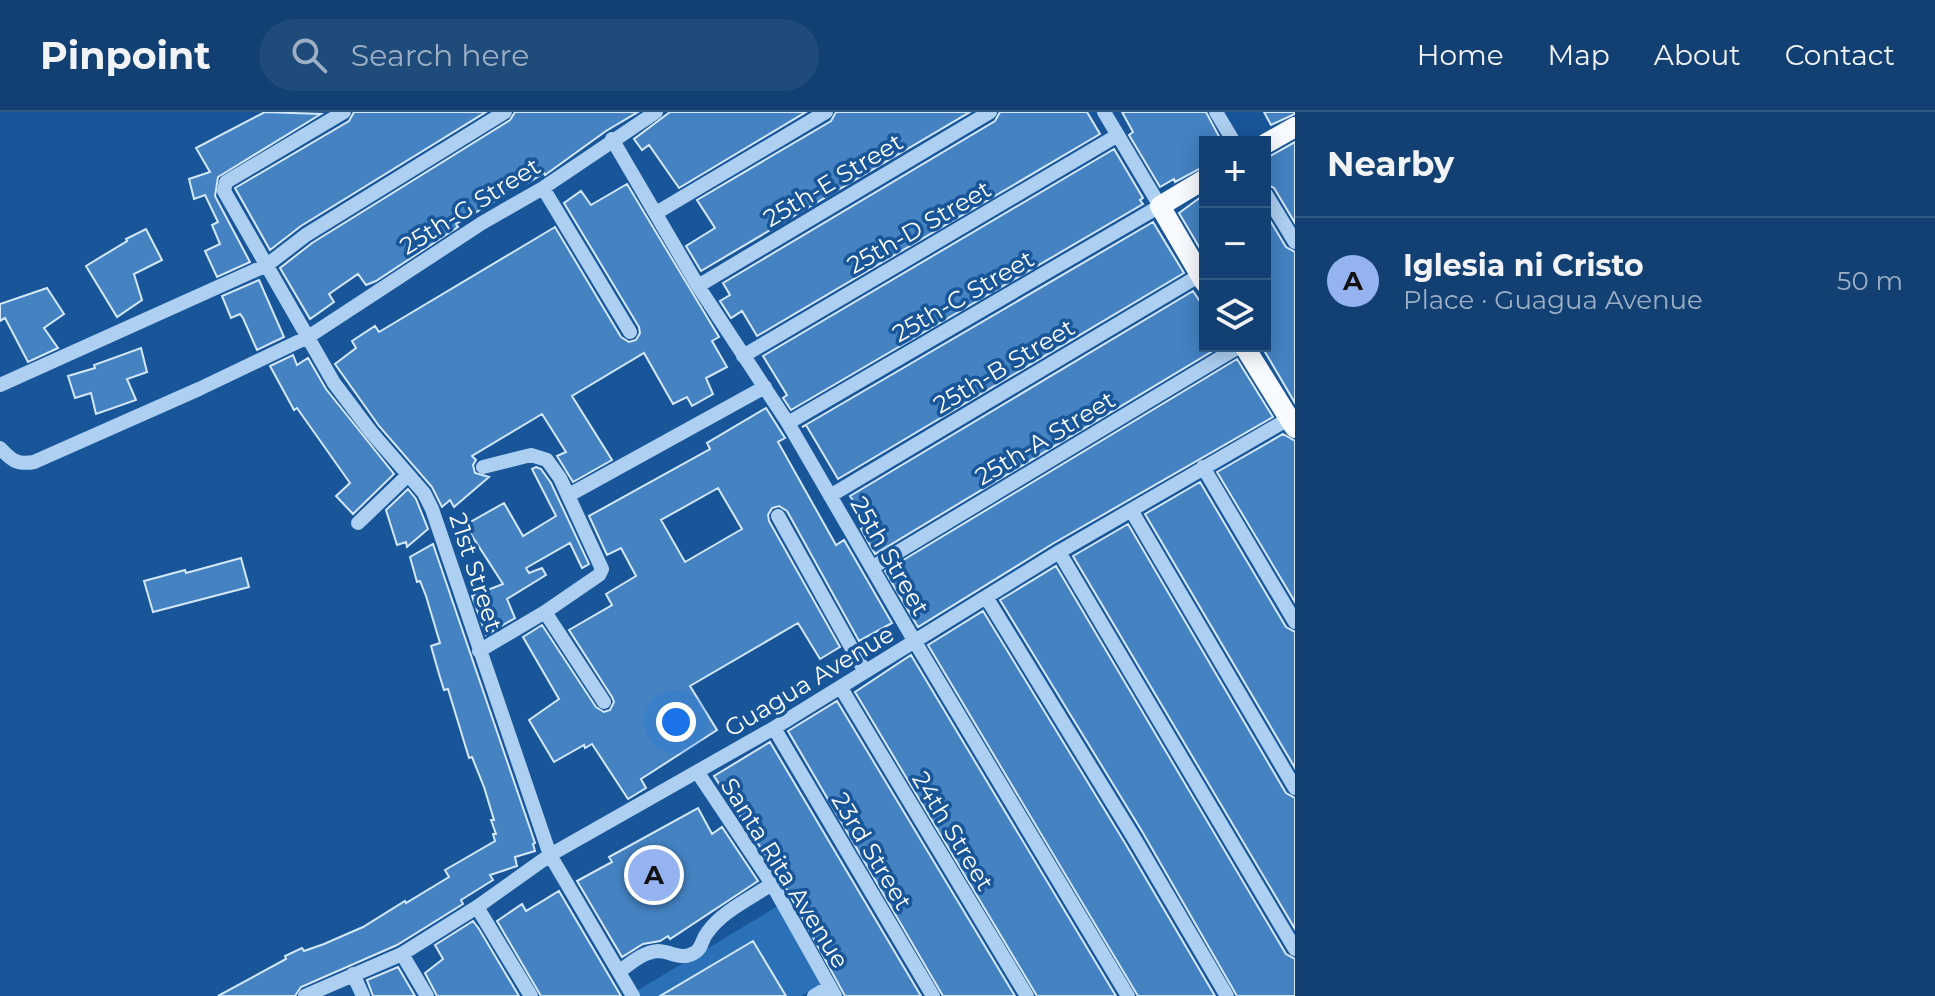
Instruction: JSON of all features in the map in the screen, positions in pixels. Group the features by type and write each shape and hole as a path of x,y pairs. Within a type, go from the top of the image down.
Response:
{"main road":[{"path":"1271,141 1295,127"},
{"path":"1199,183 1160,206 1199,272"},
{"path":"1246,352 1292,423"}],"street":[{"name":"21st Street","path":"344,112 226,182 224,191 334,383 424,493 550,855 633,996"},
{"path":"0,385 267,265 306,235 505,112"},
{"name":"25th-G Street","path":"0,448 15,463 34,462 308,337 482,223 543,188 656,112"},
{"path":"656,213 826,112"},
{"name":"25th-E Street","path":"698,286 990,112"},
{"path":"1104,112 1160,206"},
{"path":"1216,112 1230,136"},
{"name":"25th-D Street","path":"743,356 1118,135"},
{"name":"25th Street","path":"612,139 698,286 788,423 915,642 1128,996"},
{"path":"543,188 630,332"},
{"path":"1271,203 1295,242"},
{"name":"25th-C Street","path":"788,423 1160,206"},
{"name":"25th-B Street","path":"830,496 1201,280"},
{"name":"25th-A Street","path":"873,567 1232,352"},
{"path":"569,495 765,387"},
{"name":"Guagua Avenue","path":"305,996 402,954 477,907 550,855 774,728 1203,467 1292,423"},
{"path":"479,651 545,612 599,575 602,569 569,495 547,460 531,455 483,467"},
{"path":"1203,467 1295,622"},
{"path":"358,523 408,475"},
{"path":"1131,510 1295,788"},
{"path":"778,516 865,672"},
{"path":"1059,552 1295,949"},
{"path":"986,597 1227,996"},
{"path":"545,612 604,702"},
{"name":"24th Street","path":"841,688 1027,996"},
{"name":"23rd Street","path":"774,728 933,996"},
{"name":"Santa Rita Avenue","path":"698,773 772,884 832,992"},
{"path":"620,971 643,955 654,952 682,956 694,953 702,946 706,934 725,916 772,884"},
{"path":"477,907 531,996"},
{"path":"402,954 427,996"},
{"path":"353,974 363,996"},
{"path":"814,996 832,992"}],"shaded area":[{"path":"778,906 823,983 801,996 638,996 635,992"}],"building":[{"path":"265,112 321,114 218,177 215,196 250,262 217,277 205,251 220,244 212,225 218,222 205,195 194,199 189,179 210,172 196,148"},
{"path":"354,112 486,112 301,226 270,250 235,188 349,121"},
{"path":"515,112 638,112 545,175 528,183 524,178 493,199 495,201 456,224 458,227 376,281 366,285 358,274 329,294 334,302 310,319 280,268 312,243 510,120"},
{"path":"670,112 806,112 679,188 649,145 642,150 634,139"},
{"path":"836,112 970,112 701,271 686,246 715,228 697,200 831,121"},
{"path":"1000,112 1087,112 1100,134 757,336 742,311 731,318 720,301 730,295 723,283 995,121"},
{"path":"1122,112 1206,112 1219,136 1199,136 1199,169 1160,187 1129,135 1133,132"},
{"path":"1264,112 1295,112 1295,114 1271,125"},
{"path":"1295,142 1295,223 1271,186 1271,156"},
{"path":"1114,149 1143,198 1140,200 1143,204 791,410 783,398 787,395 763,356"},
{"path":"627,184 719,337 712,341 727,367 706,378 713,394 692,406 687,397 673,404 644,353 572,396 612,460 573,482 557,456 566,452 542,414 472,456 476,460 473,465 475,473 489,477 454,507 450,500 442,507 432,487 379,426 335,364 356,348 352,341 375,326 379,332 555,227 621,337 629,342 636,340 639,327 564,203 581,191 591,205"},
{"path":"1199,198 1199,247 1179,213"},
{"path":"1153,222 1184,273 838,479 806,425 802,427"},
{"path":"1271,222 1286,247 1295,252 1295,403 1265,352 1271,352"},
{"path":"146,229 162,260 134,274 142,300 117,317 86,266"},
{"path":"259,280 284,337 257,350 243,318 240,314 231,318 222,296"},
{"path":"47,288 64,314 44,328 58,348 28,362 5,318 0,321 0,304"},
{"path":"1193,291 1199,300 1199,352 1211,352 875,554 861,529 868,525 850,496"},
{"path":"141,348 147,372 127,379 136,400 96,414 91,393 75,398 68,376"},
{"path":"293,355 297,365 308,358 326,389 394,474 353,514 336,496 350,483 297,408 294,410 270,366"},
{"path":"1237,359 1273,417 1054,543 918,627 885,571"},
{"path":"766,408 785,438 778,442 836,545 844,540 892,623 859,641 787,511 779,506 772,508 769,521 840,647 820,659 798,623 690,686 717,730 641,779 646,788 628,799 592,744 585,748 584,745 554,762 529,720 559,699 523,637 542,625 596,707 604,712 610,710 614,702 612,697 569,630 612,605 606,594 636,576 621,548 607,555 589,516 710,449 707,443","holes":["718,488 742,529 685,562 661,520"]},
{"path":"1283,434 1295,441 1295,602 1217,472"},
{"path":"536,467 551,483 589,564 582,568 570,543 526,568 529,573 542,568 546,575 507,599 515,618 486,635 472,596 503,584 465,525 504,503 523,536 556,516 532,469"},
{"path":"1200,482 1286,627 1295,632 1295,768 1145,514"},
{"path":"408,489 416,499 428,529 407,547 406,542 397,545 386,510"},
{"path":"1128,524 1286,793 1295,798 1295,929 1073,556"},
{"path":"433,544 535,843 535,851 515,857 517,866 490,875 493,880 461,900 463,904 397,945 301,987 295,996 218,996 286,959 285,956 363,927 406,903 449,877 445,870 495,841 491,820 494,820 484,787 472,757 469,758 448,689 444,690 439,674 431,646 440,643 410,557"},
{"path":"241,558 249,587 153,612 144,581"},
{"path":"1056,566 1286,954 1295,959 1295,996 1237,996 1143,833 1000,600"},
{"path":"983,611 1215,996 1138,996 928,645"},
{"path":"911,655 1116,996 1037,996 855,692"},
{"path":"837,701 1015,996 943,996 788,731"},
{"path":"770,742 921,996 845,996 781,879 714,776"},
{"path":"698,808 712,834 722,827 758,881 670,939 668,936 643,944 622,957 577,881 612,862 609,857"},
{"path":"559,891 621,996 541,996 497,921 522,904 526,911"},
{"path":"473,921 519,996 437,996 425,973 443,959 435,945"},
{"path":"753,941 786,996 660,996"},
{"path":"398,967 415,996 373,996 367,980"}],"place":[{"name":"Iglesia ni Cristo","path":"654,875"}]}
